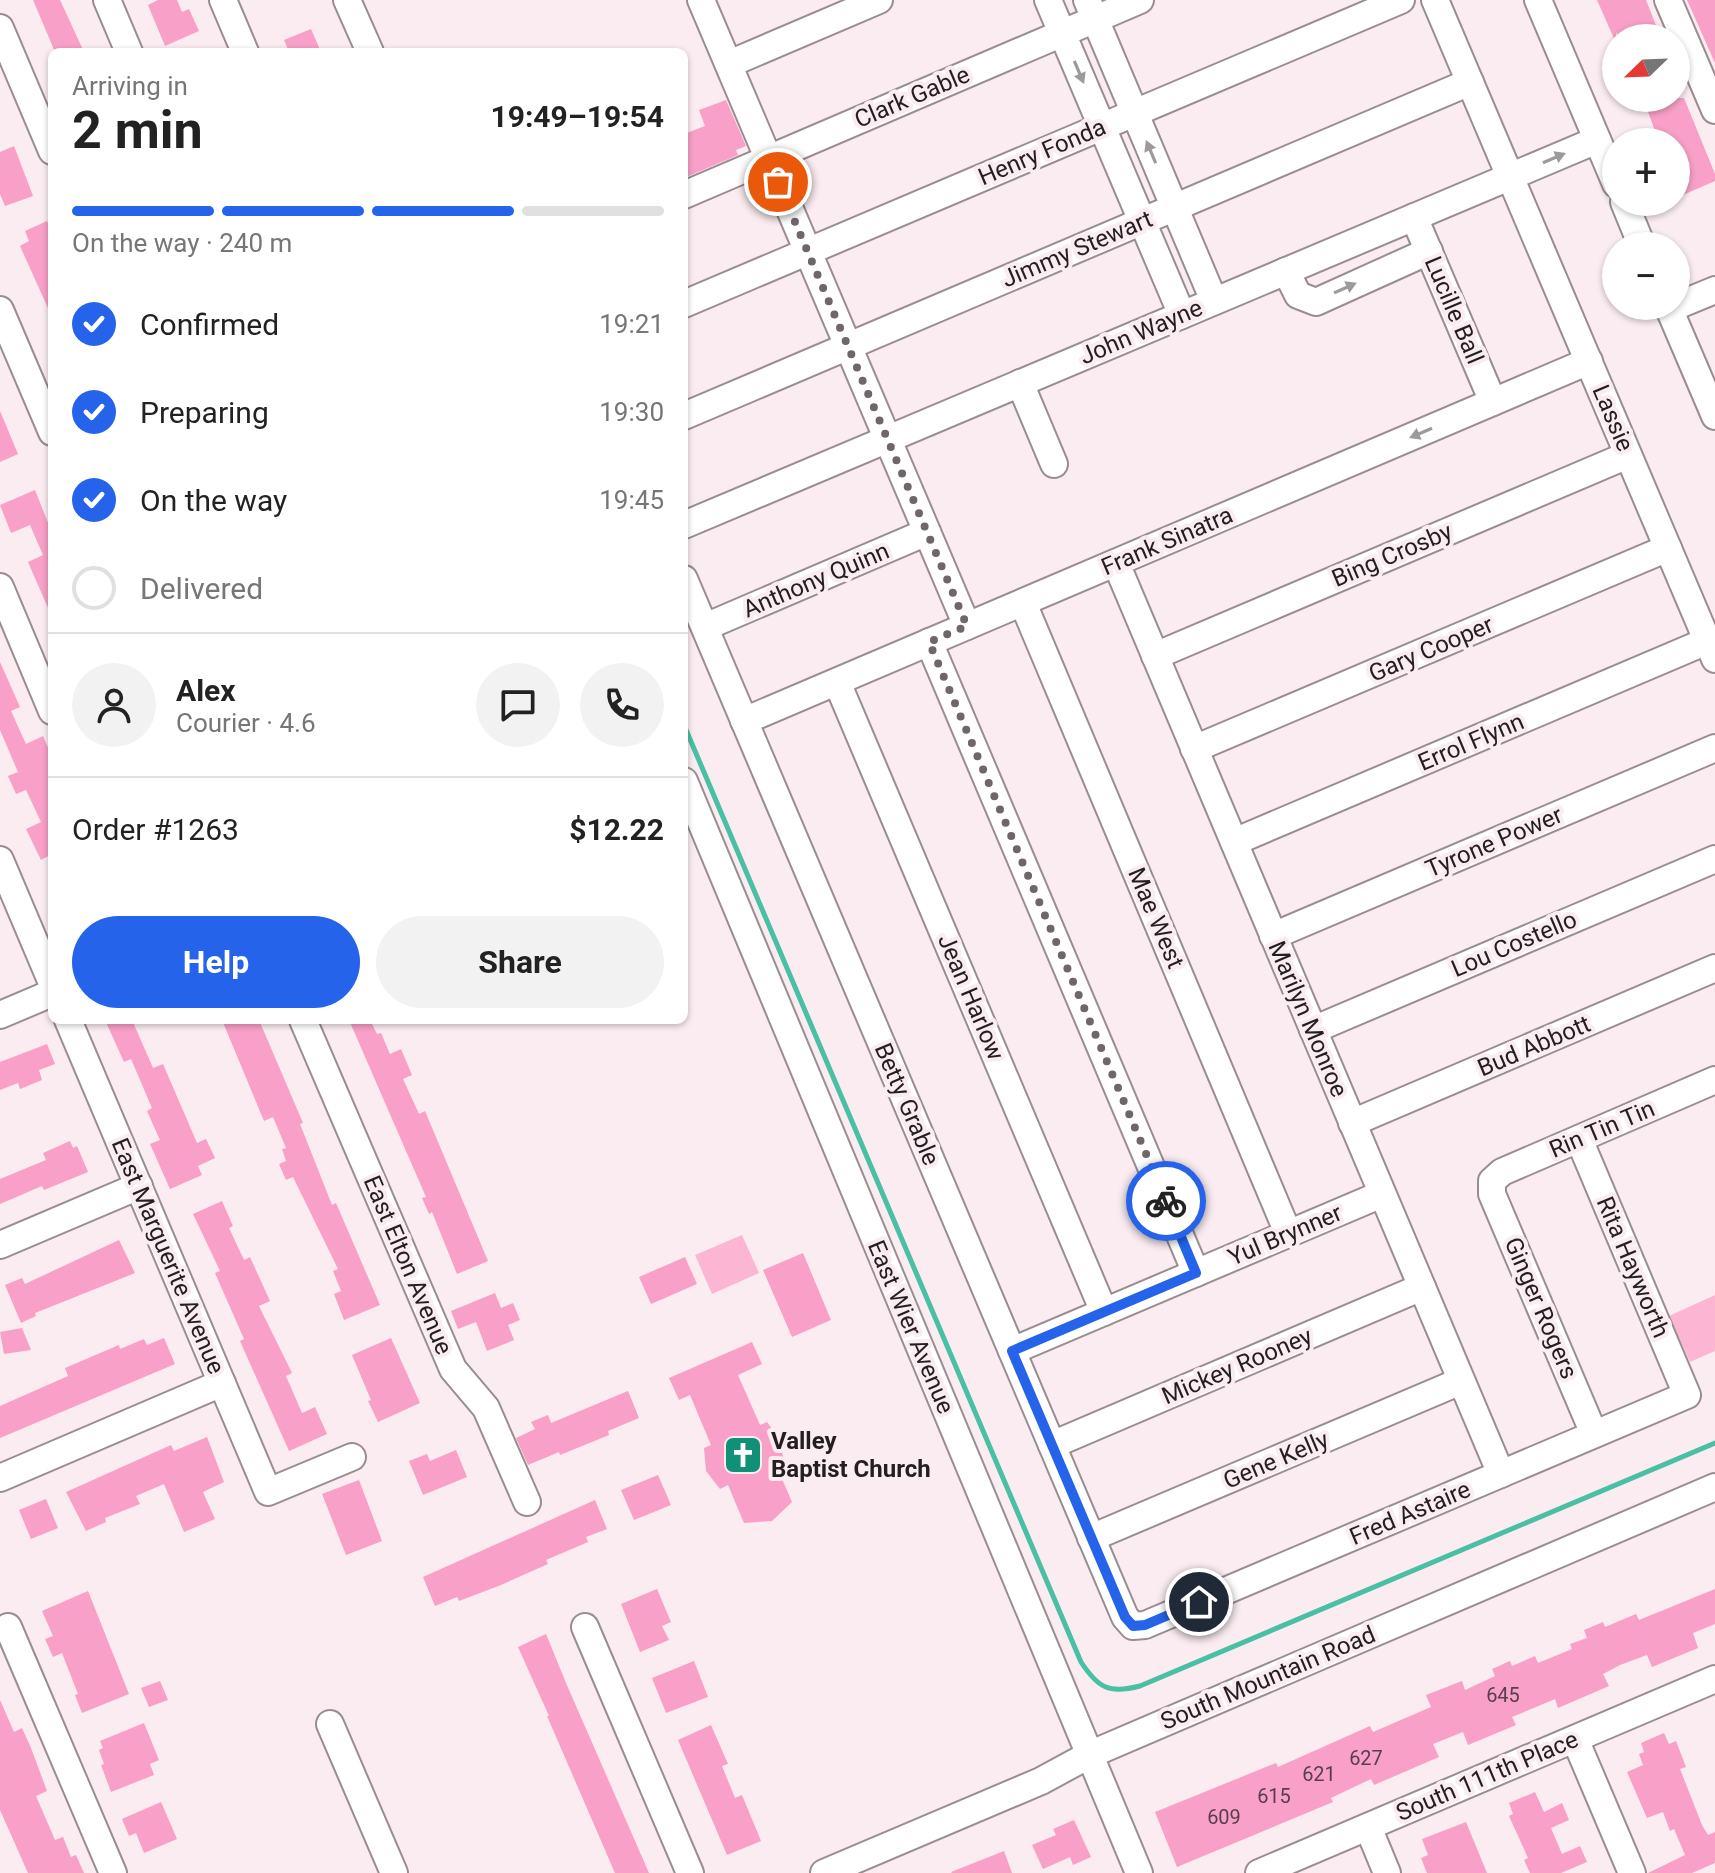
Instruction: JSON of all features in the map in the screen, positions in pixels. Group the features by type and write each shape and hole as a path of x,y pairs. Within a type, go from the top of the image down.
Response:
{"street":[{"path":"107,0 127,48"},
{"path":"223,0 243,48"},
{"path":"347,0 368,48"},
{"path":"701,0 967,626"},
{"path":"729,64 879,0"},
{"path":"1048,0 1182,315"},
{"name":"Clark Gable","path":"688,193 1063,33 1091,10 1140,0"},
{"name":"Henry Fonda","path":"688,302 1401,0"},
{"name":"Lassie","path":"1435,0 1711,650"},
{"path":"1538,0 1602,152"},
{"path":"1668,0 1715,110"},
{"path":"1091,10 1214,301"},
{"path":"0,28 48,142"},
{"name":"Jimmy Stewart","path":"688,414 1470,82"},
{"name":"John Wayne","path":"688,523 1597,140"},
{"name":"Lucille Ball","path":"1414,217 1493,402"},
{"path":"1286,271 1298,295 1316,302 1429,251"},
{"path":"1690,300 1715,290"},
{"path":"0,310 48,423"},
{"path":"1674,320 1715,416"},
{"name":"Frank Sinatra","path":"744,721 1589,361"},
{"path":"1020,383 1054,464"},
{"name":"Bing Crosby","path":"1155,656 1628,455"},
{"name":"Anthony Quinn","path":"705,627 927,532"},
{"name":"Gary Cooper","path":"1194,749 1668,548"},
{"name":"Marilyn Monroe","path":"1116,563 1501,1474"},
{"path":"0,587 48,701"},
{"name":"Betty Grable","path":"688,588 1091,1538 1125,1617 1133,1626"},
{"name":"Mae West","path":"1023,603 1288,1233"},
{"path":"929,642 1196,1273"},
{"name":"Errol Flynn","path":"1234,842 1711,650"},
{"name":"Jean Harlow","path":"837,682 1104,1312"},
{"name":"Tyrone Power","path":"1273,936 1715,748"},
{"name":"East Wier Avenue","path":"688,791 1139,1873"},
{"name":"Lou Costello","path":"1313,1030 1715,859"},
{"path":"0,860 48,974"},
{"name":"Bud Abbott","path":"1352,1123 1715,968"},
{"path":"0,1015 48,995"},
{"name":"East Marguerite Avenue","path":"70,1024 268,1492 352,1457"},
{"name":"East Elton Avenue","path":"305,1024 453,1369 486,1408 527,1502"},
{"name":"Rin Tin Tin","path":"1492,1181 1502,1172 1715,1080"},
{"name":"Rita Hayworth","path":"1579,1139 1687,1395"},
{"name":"Ginger Rogers","path":"1492,1181 1492,1194 1594,1434"},
{"path":"0,1245 139,1186"},
{"name":"Yul Brynner","path":"1012,1351 1382,1194"},
{"name":"Mickey Rooney","path":"1052,1445 1422,1287"},
{"name":"Gene Kelly","path":"1091,1538 1461,1381"},
{"path":"0,1478 222,1383"},
{"name":"Fred Astaire","path":"1133,1626 1145,1625 1687,1395"},
{"name":"South Mountain Road","path":"834,1871 1041,1781 1089,1755 1715,1487"},
{"path":"8,1627 113,1873"},
{"path":"585,1627 690,1873"},
{"name":"South 111th Place","path":"1259,1873 1715,1679"},
{"path":"330,1724 394,1873"},
{"path":"1575,1739 1632,1873"},
{"path":"1368,1827 1387,1873"}],"shaded area":[{"path":"742,1235 759,1273 712,1294 695,1255"},
{"path":"1715,1295 1715,1351 1690,1362 1669,1316"}],"building":[{"path":"33,0 60,0 82,48 53,48"},
{"path":"158,0 177,0 182,12 189,9 199,31 165,46 148,5"},
{"path":"1597,0 1646,0 1655,24 1608,24"},
{"path":"1687,0 1715,0 1715,63"},
{"path":"311,29 319,48 287,48 284,40"},
{"path":"726,100 746,146 736,150 738,155 688,176 688,132 705,126 699,110"},
{"path":"1648,112 1690,112 1715,174 1715,181 1690,192 1690,128 1654,128"},
{"path":"14,146 33,196 5,206 0,194 0,152"},
{"path":"47,221 48,223 48,308 20,246 29,241 25,231"},
{"path":"0,411 18,454 0,462"},
{"path":"35,490 48,523 48,608 28,562 43,555 30,525 11,533 0,505"},
{"path":"0,662 20,707 11,711 26,744 43,736 48,748 48,856 41,860 26,829 41,822 26,790 16,794 8,776 18,772 0,730"},
{"path":"107,1024 134,1024 153,1068 163,1064 197,1143 206,1139 215,1158 198,1166 202,1175 170,1189 150,1144 160,1140 147,1111 152,1108 131,1059 124,1062"},
{"path":"224,1024 261,1024 303,1123 300,1124 332,1205 336,1203 380,1305 344,1320 334,1294 341,1291 333,1271 338,1269 293,1177 286,1180 279,1164 286,1161 282,1149 286,1148 273,1117 264,1121"},
{"path":"351,1024 372,1024 377,1034 381,1033 390,1054 401,1049 412,1075 403,1079 419,1114 425,1111 488,1261 457,1274 432,1212 429,1214 422,1198 426,1197"},
{"path":"47,1044 55,1064 39,1070 42,1080 20,1089 18,1083 0,1090 0,1062"},
{"path":"70,1141 73,1148 77,1146 88,1172 44,1190 42,1186 0,1204 0,1179 46,1160 43,1153"},
{"path":"222,1201 233,1226 229,1228 244,1260 250,1257 270,1301 259,1306 292,1373 286,1376 302,1413 315,1407 327,1434 289,1451 240,1341 244,1339 215,1273 220,1271 193,1214"},
{"path":"119,1240 135,1273 35,1313 36,1316 21,1323 5,1285 22,1278 25,1284"},
{"path":"803,1253 831,1320 792,1337 763,1270"},
{"path":"685,1257 697,1284 651,1304 639,1277"},
{"path":"495,1293 501,1308 513,1303 520,1320 508,1325 514,1340 487,1351 476,1322 458,1329 451,1311"},
{"path":"22,1328 31,1350 4,1354 0,1332"},
{"path":"164,1338 175,1364 0,1438 0,1406 68,1376 65,1368 119,1345 120,1349 144,1339 147,1345"},
{"path":"391,1338 420,1403 378,1422 352,1355"},
{"name":"Valley Baptist Church","path":"752,1342 762,1364 738,1375 760,1425 767,1422 780,1440 784,1462 776,1465 792,1502 772,1521 744,1523 728,1485 720,1489 706,1471 704,1448 711,1445 690,1395 679,1400 669,1378"},
{"path":"628,1391 639,1418 608,1431 609,1435 528,1465 516,1438 535,1429 531,1422 548,1415 551,1423"},
{"path":"207,1437 224,1482 203,1492 215,1519 184,1532 164,1484 136,1496 140,1504 105,1518 106,1522 86,1531 66,1492 171,1445 174,1451"},
{"path":"456,1450 467,1477 423,1495 409,1461 427,1454 430,1461"},
{"path":"658,1475 671,1505 634,1520 621,1490"},
{"path":"359,1480 382,1541 346,1555 322,1494"},
{"path":"46,1499 58,1528 31,1539 19,1510"},
{"path":"595,1500 607,1529 586,1537 588,1542 546,1560 548,1564 501,1585 459,1601 457,1597 435,1606 423,1577"},
{"path":"657,1589 671,1622 662,1626 669,1640 640,1652 621,1604"},
{"path":"1715,1589 1715,1624 1693,1633 1698,1648 1652,1667 1647,1655 1620,1665 1603,1674 1609,1686 1558,1708 1555,1699 1512,1717 1516,1725 1468,1745 1463,1732 1433,1744 1439,1757 1374,1785 1371,1779 1331,1798 1333,1802 1177,1867 1155,1812 1276,1763 1278,1767 1370,1726 1373,1732 1431,1707 1426,1695 1462,1681 1465,1690 1495,1676 1492,1669 1510,1661 1512,1666 1535,1656 1538,1663 1572,1649 1570,1644 1587,1638 1584,1630 1603,1622 1605,1627 1636,1614 1639,1620"},
{"path":"88,1591 129,1694 82,1713 62,1653 53,1657 45,1639 53,1636 42,1611"},
{"path":"546,1634 649,1873 615,1873 547,1716 518,1647"},
{"path":"694,1661 708,1697 666,1713 652,1678"},
{"path":"160,1681 168,1700 149,1707 141,1688"},
{"path":"0,1700 14,1732 22,1728 31,1748 47,1791 36,1796 55,1840 63,1837 71,1857 76,1855 84,1873 28,1873 0,1810"},
{"path":"144,1723 159,1760 150,1764 154,1775 111,1792 101,1765 104,1764 99,1750 103,1748 100,1741"},
{"path":"711,1725 728,1764 722,1766 735,1798 742,1795 761,1841 727,1855 678,1740"},
{"path":"1664,1733 1669,1744 1676,1741 1686,1767 1680,1769 1702,1825 1708,1835 1715,1832 1715,1863 1692,1873 1648,1873 1685,1855 1674,1829 1670,1831 1663,1812 1647,1818 1627,1772 1643,1765 1639,1754 1644,1752 1641,1743"},
{"path":"1535,1792 1544,1812 1562,1803 1569,1820 1551,1828 1562,1854 1580,1846 1587,1862 1561,1873 1530,1873 1524,1860 1528,1858 1509,1816 1513,1814 1509,1803"},
{"path":"161,1802 177,1839 144,1853 136,1833 129,1836 122,1819"},
{"path":"1074,1820 1091,1857 1073,1865 1070,1857 1043,1869 1032,1845 1056,1835 1053,1829"},
{"path":"1466,1822 1487,1873 1427,1873 1421,1858 1428,1855 1422,1839"},
{"path":"1004,1851 1012,1873 951,1872"}],"waterway":[{"path":"688,734 1081,1662 1099,1683 1112,1689 1140,1686 1715,1443"}],"way so far":[{"path":"778,182 967,626 929,642 1166,1201"}],"place":[{"name":"Valley Baptist Church","path":"743,1455"}],"route":[{"path":"1166,1201 1196,1273 1012,1351 1125,1617 1133,1626 1145,1625 1199,1602"}]}
